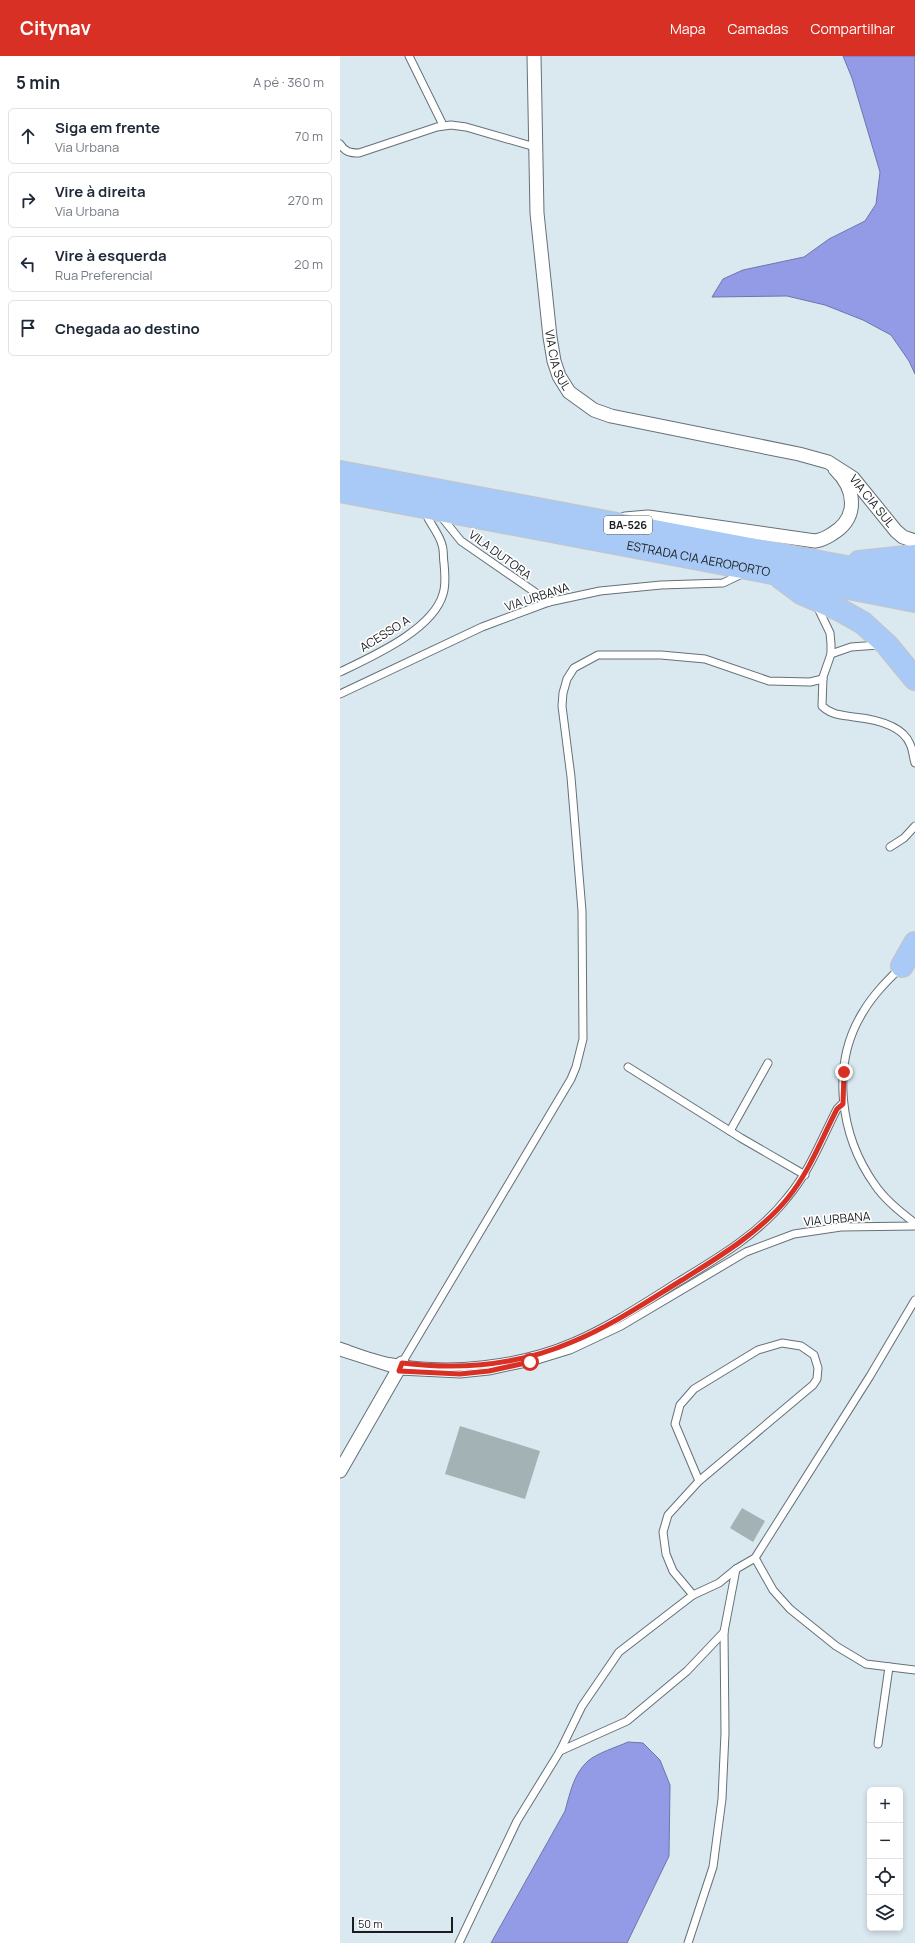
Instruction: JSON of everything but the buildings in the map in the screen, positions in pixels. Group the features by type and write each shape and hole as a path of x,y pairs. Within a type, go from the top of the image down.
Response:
{"highway":[{"path":"340,462 504,491 555,512"},
{"name":"ESTRADA CIA AEROPORTO","path":"340,472 915,580"},
{"name":"ESTRADA CIA AEROPORTO","path":"340,491 915,601"},
{"path":"340,502 436,519 480,518"},
{"path":"837,565 915,556"},
{"path":"763,571 801,593 840,610 863,623 887,645 915,679"},
{"path":"909,961 915,943"}],"street":[{"name":"VIA CIA SUL","path":"534,56 537,213 550,337 558,376 569,392 594,410 611,416 799,454 828,462 853,478 896,531 903,537 915,541"},
{"name":"VIA CIA SUL","path":"602,521 648,517 815,541 822,540 840,529 848,519 852,506 851,494 845,481 828,462"},
{"path":"340,1471 401,1367"}],"lane":[{"path":"409,56 443,125"},
{"path":"340,144 344,150 350,153 359,153 443,125 466,127 535,147"},
{"name":"VILA DUTORA","path":"436,519 461,541 549,602"},
{"name":"ACESSO A","path":"340,672 381,652 415,630 426,620 438,605 443,594 444,581 442,545 436,519"},
{"name":"VIA URBANA","path":"340,694 482,627 549,602 600,591 661,585 723,583 763,571"},
{"path":"814,598 830,633 831,654 823,679 822,706 829,712 889,724 903,733 910,743 915,762"},
{"path":"831,654 851,647 870,644 887,645"},
{"path":"401,1367 433,1310 570,1079 581,1052 583,1039 582,911 571,777 562,706 567,679 574,668 598,655 661,655 705,660 769,681 810,682 823,679"},
{"path":"890,847 904,838 915,826"},
{"path":"909,961 880,988 862,1013 850,1042 844,1072 843,1104 848,1133 859,1161 875,1186 896,1208 915,1223"},
{"path":"730,1131 768,1063"},
{"path":"628,1067 730,1131 805,1175"},
{"name":"VIA URBANA","path":"340,1346 391,1362 401,1367 489,1364 536,1354 571,1343 612,1323 714,1260 768,1219 787,1199 805,1175 835,1113 843,1104"},
{"name":"VIA URBANA","path":"340,1352 401,1367 460,1374 489,1371 530,1362 570,1350 621,1326 746,1252 794,1234 841,1227 915,1226"},
{"path":"459,1943 517,1821 560,1751 582,1706 619,1652 693,1595 719,1583 736,1569 755,1558 866,1383 915,1300"},
{"path":"693,1595 673,1571 666,1554 663,1532 668,1515 699,1481 813,1385 817,1379 818,1368 814,1355 801,1346 782,1343 758,1350 694,1389 680,1405 675,1424 699,1481"},
{"path":"755,1558 773,1590 790,1608 836,1646 866,1664 915,1670"},
{"path":"688,1943 713,1867 722,1799 725,1733 724,1632 736,1569"},
{"path":"560,1751 627,1721 687,1671 724,1632"},
{"path":"878,1744 889,1667"}],"water":[{"path":"843,56 915,56 915,374 909,361 891,335 863,320 825,305 787,296 712,297 723,279 743,270 804,257 829,239 865,221 876,204 880,172 852,78"},
{"path":"628,1742 643,1743 660,1760 670,1785 669,1856 627,1943 491,1943 565,1811 573,1784 579,1771 592,1758"}],"route":[{"path":"530,1362 489,1371 460,1374 399,1371 402,1363 414,1365 451,1366 489,1364 536,1354 571,1343 612,1323 714,1260 768,1219 787,1199 805,1175 824,1139 837,1109 843,1104 844,1072"}]}
